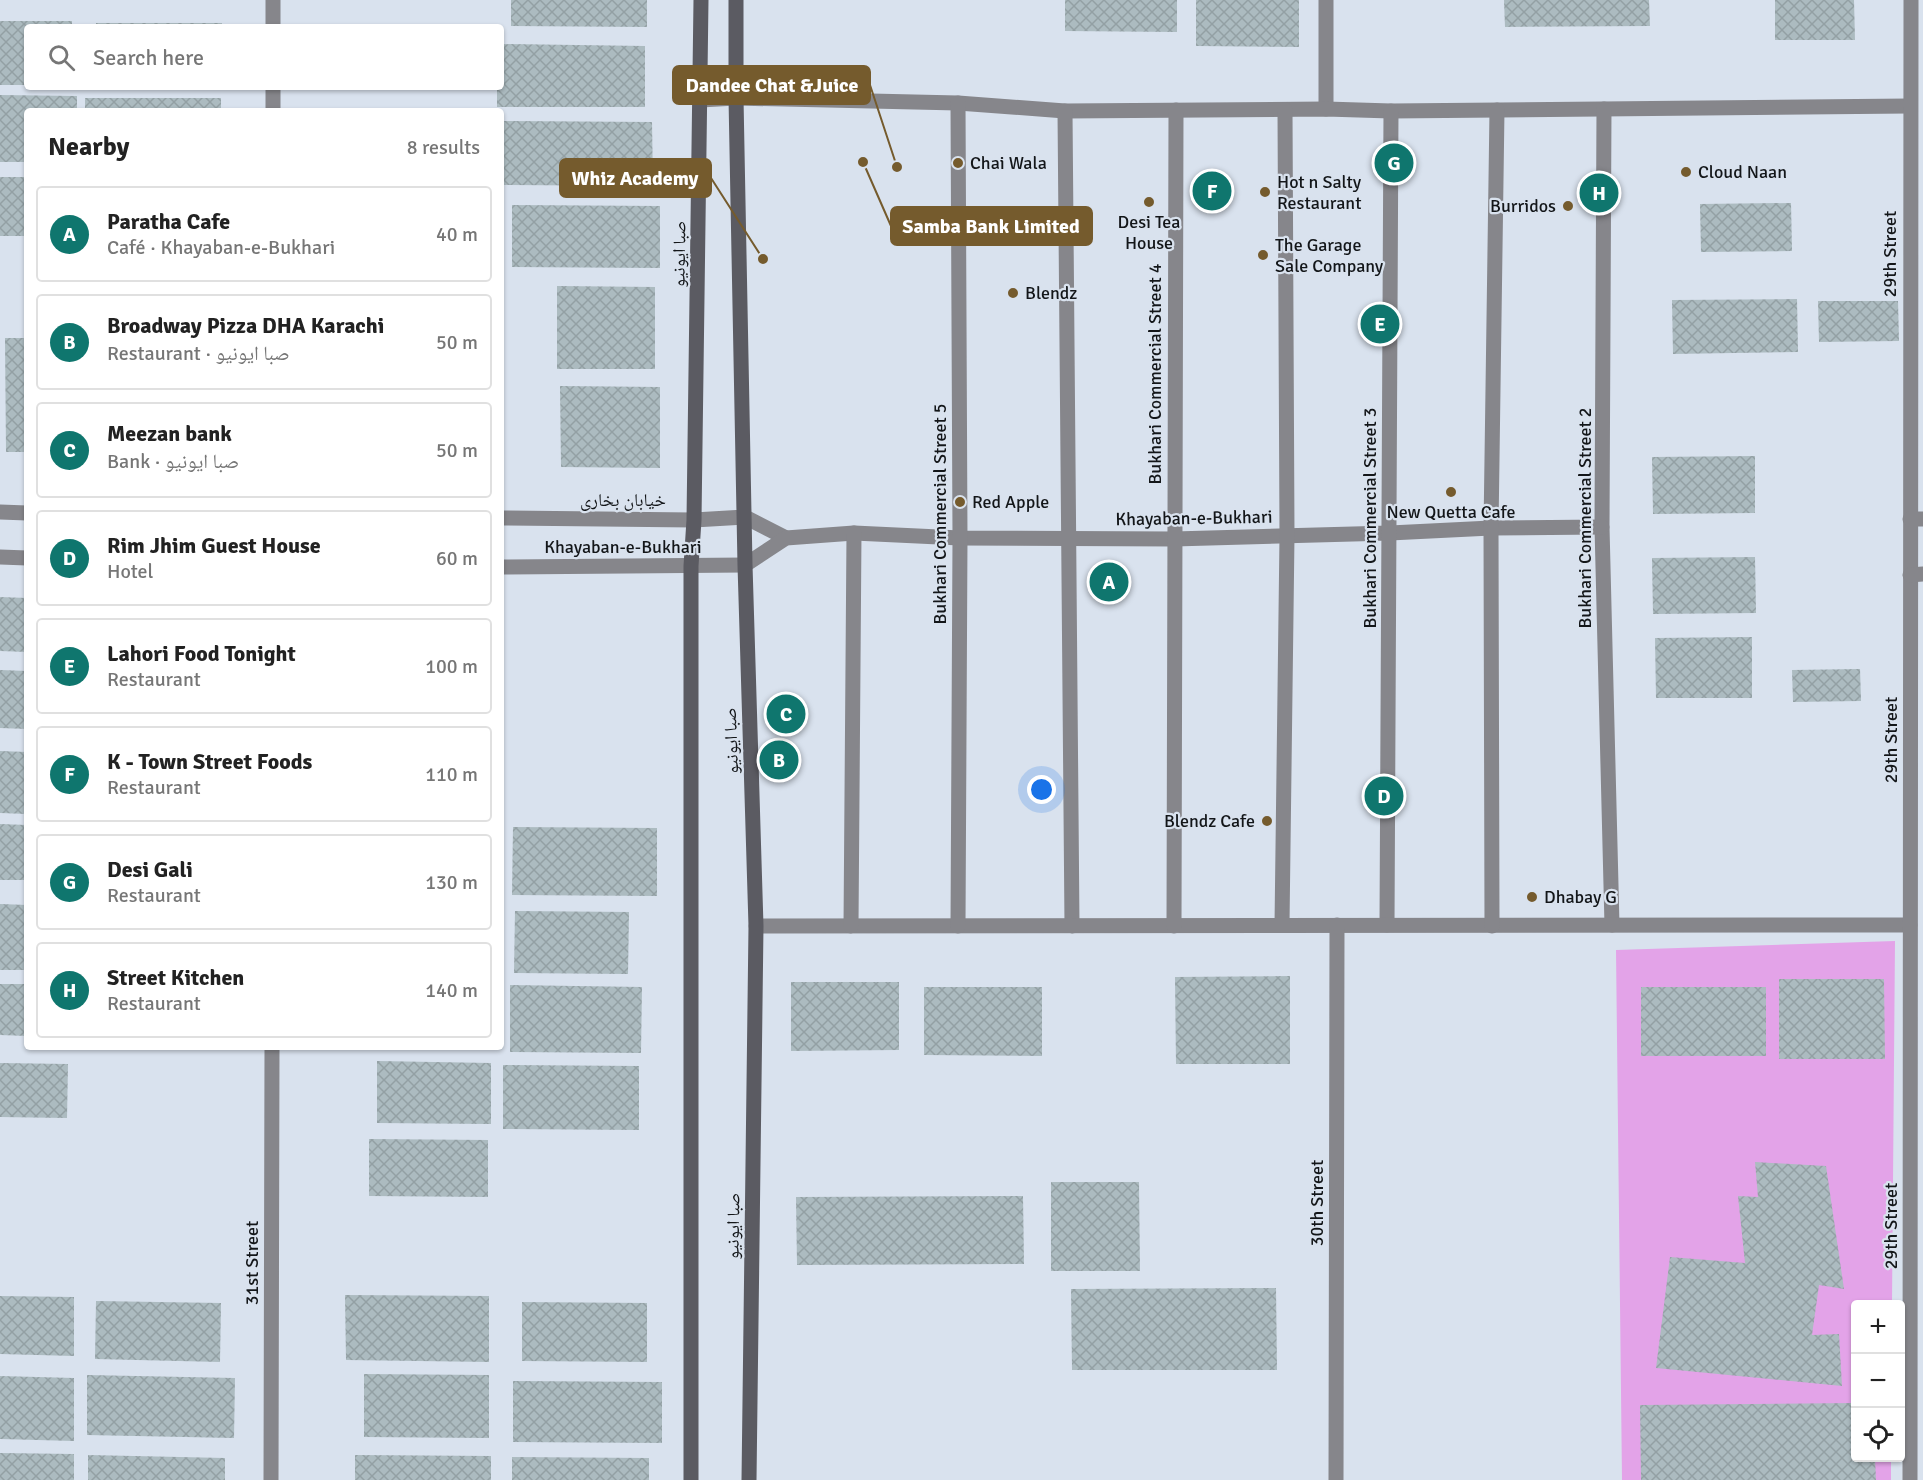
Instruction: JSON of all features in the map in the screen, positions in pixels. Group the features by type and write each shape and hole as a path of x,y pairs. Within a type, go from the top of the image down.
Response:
{"main road":[{"name":"صبا ایونیو","path":"692,1480 691,566 694,520 701,0"},
{"name":"صبا ایونیو","path":"736,0 745,565 756,926 749,1480"}],"street":[{"path":"273,0 273,24"},
{"path":"1326,0 1326,109"},
{"name":"29th Street","path":"1910,1480 1910,925 1917,519 1909,106 1911,0"},
{"path":"273,90 273,108"},
{"path":"700,100 736,98 958,103 1065,111 1326,109 1392,111 1909,106"},
{"name":"Bukhari Commercial Street 5","path":"958,103 960,538 958,926"},
{"name":"Bukhari Commercial Street 2","path":"1604,109 1602,527 1612,925"},
{"name":"Bukhari Commercial Street 4","path":"1174,926 1176,110"},
{"path":"1492,926 1491,528 1497,110"},
{"path":"1065,111 1072,926"},
{"path":"1282,925 1287,536 1285,111"},
{"name":"Bukhari Commercial Street 3","path":"1387,925 1392,111"},
{"path":"0,512 24,513"},
{"path":"745,517 786,538 745,565"},
{"name":"خیابان بخاری","path":"504,518 694,520 745,517"},
{"name":"Khayaban-e-Bukhari","path":"786,538 854,533 960,538 1174,539 1491,528 1602,527"},
{"path":"850,926 854,533"},
{"path":"0,557 24,558"},
{"name":"Khayaban-e-Bukhari","path":"504,567 745,565"},
{"name":"30th Street","path":"1336,1480 1337,925"},
{"path":"756,926 1910,925"},
{"name":"31st Street","path":"271,1480 272,1050"}],"shaded area":[{"path":"1895,941 1892,1300 1851,1300 1851,1462 1891,1462 1891,1480 1622,1480 1616,950"}],"building":[{"path":"511,0 647,0 647,27 511,26"},
{"path":"1065,0 1177,0 1177,32 1065,31"},
{"path":"1196,0 1299,0 1299,47 1196,46"},
{"path":"1504,0 1649,0 1650,26 1505,27"},
{"path":"1775,0 1854,0 1855,40 1775,40"},
{"path":"0,21 72,21 72,24 24,24 24,85 0,85"},
{"path":"96,23 222,23 222,24"},
{"path":"504,44 645,46 645,107 497,107 497,90 504,90"},
{"path":"0,95 77,96 77,108 24,108 24,162 0,162"},
{"path":"85,98 221,98 221,108 85,108"},
{"path":"504,121 652,122 653,186 504,185"},
{"path":"0,177 24,177 24,236 0,236"},
{"path":"1791,203 1792,251 1701,252 1700,204"},
{"path":"512,205 660,206 660,268 512,267"},
{"path":"557,286 655,287 655,369 557,369"},
{"path":"1797,299 1798,352 1673,354 1672,300"},
{"path":"1818,301 1898,301 1899,341 1819,342"},
{"path":"5,338 24,338 24,452 6,452"},
{"path":"560,386 660,387 660,468 561,467"},
{"path":"1755,456 1755,513 1653,514 1652,457"},
{"path":"1755,557 1756,613 1653,614 1652,558"},
{"path":"0,597 24,598 24,652 0,651"},
{"path":"1752,637 1752,698 1656,698 1655,638"},
{"path":"1860,669 1861,701 1793,702 1792,670"},
{"path":"0,670 24,671 24,729 0,728"},
{"path":"0,751 24,752 24,814 0,813"},
{"path":"0,824 24,825 24,880 0,880"},
{"path":"513,827 657,828 657,896 512,895"},
{"path":"0,904 24,905 24,970 0,970"},
{"path":"515,911 629,912 628,974 514,973"},
{"path":"1290,976 1290,1064 1176,1064 1175,977"},
{"path":"1779,979 1884,979 1885,1059 1779,1059"},
{"path":"791,982 899,982 899,1050 791,1051"},
{"path":"0,984 24,984 24,1036 0,1035"},
{"path":"510,985 642,987 641,1053 510,1052"},
{"path":"924,987 1042,987 1042,1056 924,1055"},
{"path":"1641,987 1766,987 1766,1056 1641,1056"},
{"path":"377,1061 491,1063 491,1124 377,1123"},
{"path":"0,1063 68,1064 67,1118 0,1117"},
{"path":"503,1065 639,1066 639,1130 503,1129"},
{"path":"369,1139 488,1140 488,1197 369,1196"},
{"path":"1755,1162 1826,1166 1844,1289 1819,1285 1812,1335 1839,1334 1842,1386 1656,1368 1670,1257 1745,1263 1738,1196 1758,1197"},
{"path":"1051,1182 1139,1182 1140,1271 1051,1271"},
{"path":"1023,1196 1024,1264 797,1265 796,1197"},
{"path":"1276,1288 1277,1370 1072,1370 1071,1289"},
{"path":"345,1295 489,1296 489,1362 346,1360"},
{"path":"0,1296 74,1297 74,1356 0,1354"},
{"path":"96,1301 221,1303 220,1362 95,1359"},
{"path":"522,1302 647,1303 647,1362 522,1361"},
{"path":"364,1374 489,1375 489,1438 364,1437"},
{"path":"87,1375 235,1378 234,1438 87,1435"},
{"path":"0,1376 74,1378 74,1441 0,1439"},
{"path":"513,1381 662,1382 662,1443 513,1442"},
{"path":"1851,1403 1851,1462 1875,1462 1876,1480 1641,1480 1640,1405"},
{"path":"0,1453 74,1454 74,1480 0,1480"},
{"path":"88,1455 225,1458 225,1480 88,1480"},
{"path":"355,1455 491,1456 491,1480 355,1480"},
{"path":"512,1457 649,1458 649,1480 512,1480"}],"place":[{"name":"Samba Bank Limited","path":"863,162"},
{"name":"Chai Wala","path":"958,163"},
{"name":"Desi Gali","path":"1394,163"},
{"name":"Dandee Chat &Juice","path":"897,167"},
{"name":"Cloud Naan","path":"1686,172"},
{"name":"K - Town Street Foods","path":"1212,191"},
{"name":"Hot n Salty Restaurant","path":"1265,192"},
{"name":"Street Kitchen","path":"1599,193"},
{"name":"Desi Tea House","path":"1149,202"},
{"name":"Burridos","path":"1568,206"},
{"name":"The Garage Sale Company","path":"1263,255"},
{"name":"Whiz Academy","path":"763,259"},
{"name":"Blendz","path":"1013,293"},
{"name":"Lahori Food Tonight","path":"1380,324"},
{"name":"New Quetta Cafe","path":"1451,492"},
{"name":"Red Apple","path":"960,502"},
{"name":"Paratha Cafe","path":"1109,582"},
{"name":"Meezan bank","path":"786,714"},
{"name":"Broadway Pizza DHA Karachi","path":"779,760"},
{"name":"Rim Jhim Guest House","path":"1384,796"},
{"name":"Blendz Cafe","path":"1267,821"},
{"name":"Dhabay G","path":"1532,897"}]}
